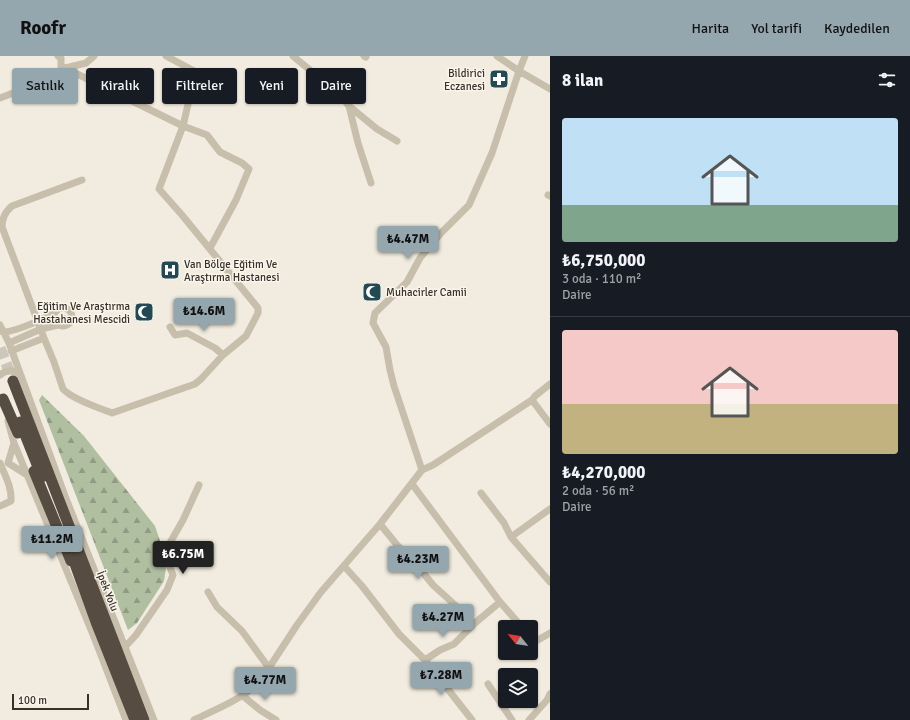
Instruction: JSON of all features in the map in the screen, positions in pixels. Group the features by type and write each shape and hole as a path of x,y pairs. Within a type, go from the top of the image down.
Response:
{"highway":[{"name":"İpek Yolu","path":"7,385 75,562 96,622 135,720"},
{"name":"İpek Yolu","path":"7,385 144,720"},
{"path":"7,385 16,427 96,622"}],"street":[{"path":"58,56 63,68"},
{"path":"67,68 86,63 94,56"},
{"path":"82,180 12,206 7,211 3,219 2,227 63,389 73,396 112,414 195,384 223,355 246,336 258,313 258,308 210,248 159,189 184,126 189,100 199,76 198,73 166,56"},
{"path":"293,56 340,95 349,106 377,129 397,141"},
{"path":"497,56 550,89"},
{"path":"422,470 394,386 386,347 373,322 375,313 406,282 420,258 469,205 492,153 525,56"},
{"path":"78,76 184,126 207,135 220,152 242,163 249,169 236,200 210,248"},
{"path":"0,98 12,94"},
{"path":"349,106 358,143 371,183"},
{"path":"3,332 11,331 38,321 63,307 69,309 72,315 69,324 41,329 8,343"},
{"path":"55,312 54,320 58,325"},
{"path":"0,325 11,351 7,385 14,443 94,637 126,720"},
{"path":"170,327 175,335 187,334 215,348 223,355"},
{"path":"11,351 44,338"},
{"path":"194,720 243,696 255,687 297,625 322,592 380,524 422,470 439,461 532,400 550,384"},
{"path":"7,385 65,496 154,720"},
{"path":"532,400 550,424"},
{"path":"2,466 14,443"},
{"path":"2,466 27,475"},
{"path":"0,506 11,501 12,494 2,466"},
{"path":"412,484 500,602 516,620"},
{"path":"125,647 136,635 167,590 173,574 169,565 167,548 183,520 199,485"},
{"path":"481,493 504,523 511,537 550,582"},
{"path":"511,537 550,509"},
{"path":"380,524 397,545 412,559 433,585 466,616 470,627"},
{"path":"344,566 362,586 399,634 425,660 472,720"},
{"path":"208,592 217,607 242,631 269,668"},
{"path":"425,660 440,650 454,644 470,627 500,602"},
{"path":"538,640 550,633"},
{"path":"488,684 512,720"},
{"path":"529,720 547,700 550,694"},
{"path":"243,696 260,710 276,720"}],"green space":[{"path":"61,315 65,315 69,321 65,327 61,327 57,323 57,319"},
{"path":"42,395 84,436 155,526 167,561 164,581 137,623 128,630 39,400"}],"tunnel":[{"path":"0,348 13,381"}],"place":[{"name":"Bildirici Eczanesi","path":"499,79"},
{"name":"Van Bölge Eğitim Ve Araştırma Hastanesi","path":"170,270"},
{"name":"Muhacirler Camii","path":"372,292"},
{"name":"Eğitim Ve Araştırma Hastahanesi Mescidi","path":"144,312"}]}
